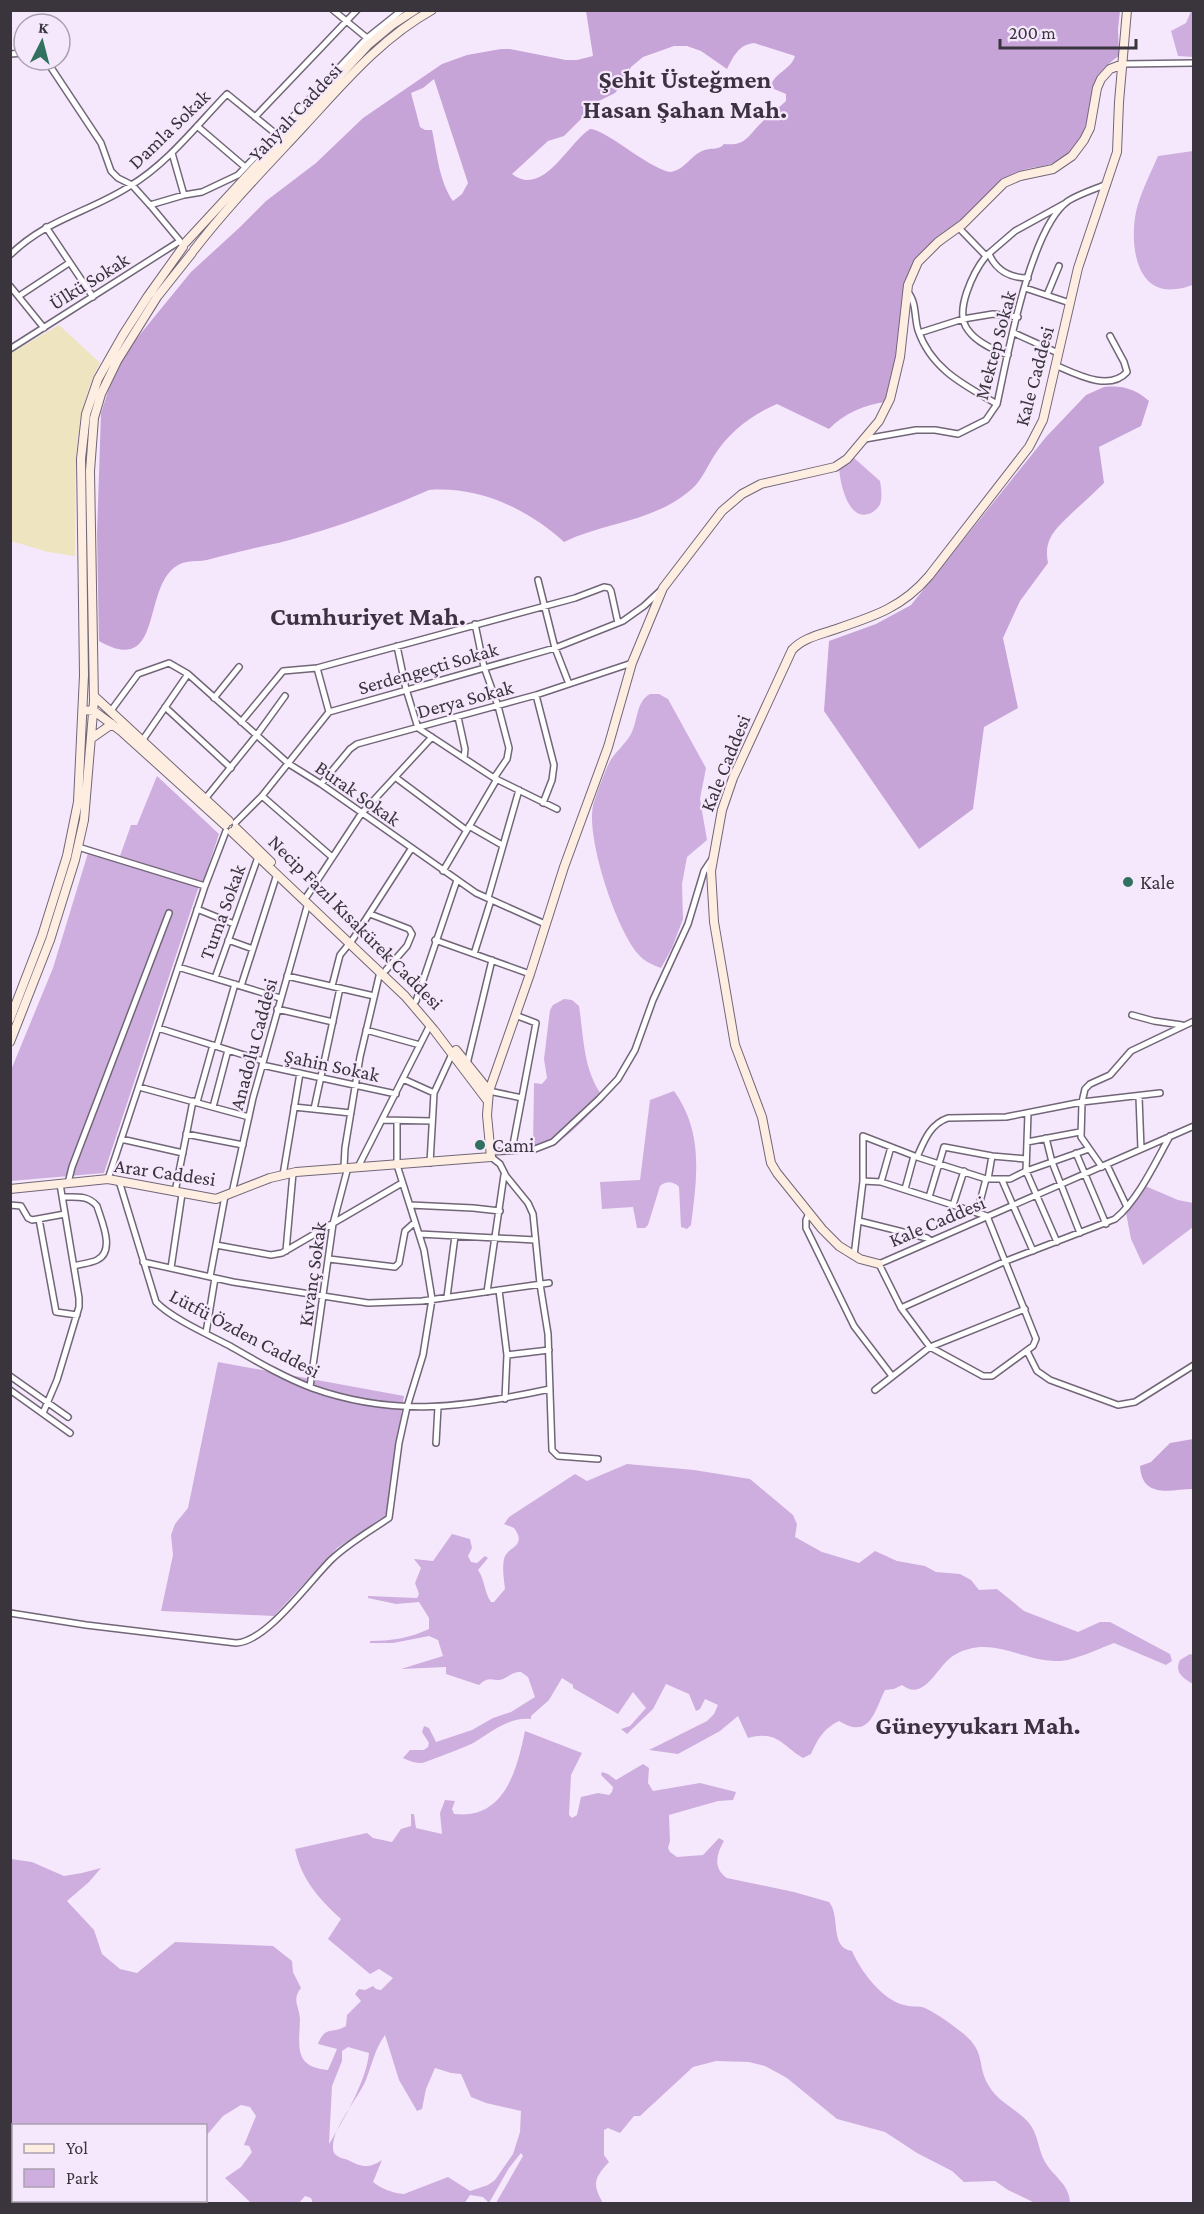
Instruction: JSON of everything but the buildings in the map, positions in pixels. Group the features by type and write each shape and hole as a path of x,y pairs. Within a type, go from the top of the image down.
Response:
{"street":[{"path":"333,10 367,38"},
{"path":"255,117 357,10"},
{"path":"150,205 202,192 238,175 278,136 367,38 402,10"},
{"name":"Yahyalı Caddesi","path":"10,1019 42,936 71,842 79,791 83,695 81,459 86,414 98,379 123,335 183,244 278,136 368,45 415,10"},
{"name":"Yahyalı Caddesi","path":"10,1042 51,940 84,820 94,711 90,461 95,410 104,387 117,361 157,297 246,188 376,49 405,26 432,10"},
{"name":"Kale Caddesi","path":"1127,11 1119,102 1119,143 1078,268 1043,420 1033,441 924,582 904,601 889,610 804,640 789,654 728,790 718,824 712,858 712,910 735,1045 762,1117 771,1163 809,1213 839,1246 854,1256 879,1264 987,1216 1037,1197 1194,1126"},
{"path":"598,1459 558,1456 552,1452 549,1350 530,1207 500,1164 490,1155 487,1100 531,974 545,924 608,747 632,663 663,588 722,512 742,494 761,484 838,465 847,459 882,416 892,392 900,357 907,291 912,273 922,257 1008,180 1053,169 1072,156 1090,128 1097,88 1110,69 1123,64 1194,63"},
{"path":"53,72 101,143 111,171 122,181 132,185 183,244 194,244 193,251"},
{"name":"Damla Sokak","path":"10,255 46,227 132,185 172,153 227,94 278,136"},
{"path":"197,126 245,168"},
{"path":"172,153 184,195"},
{"name":"Mektep Sokak","path":"864,439 916,430 935,430 958,434 986,420 997,404 1025,288 1041,239 1068,201 1107,184"},
{"path":"1008,355 992,349 966,328 963,319 967,292 976,271 987,255 1015,231 1068,201"},
{"path":"46,227 93,297"},
{"path":"958,227 1004,272 1018,278 1028,278"},
{"name":"Ülkü Sokak","path":"10,349 183,244"},
{"path":"19,296 69,263"},
{"path":"1047,295 1059,266"},
{"path":"10,286 44,328"},
{"path":"1025,288 1070,303"},
{"path":"907,291 913,302 919,333 930,354 955,380 997,404"},
{"path":"919,333 963,319 993,314 1018,317"},
{"path":"1014,333 1058,353"},
{"path":"1056,365 1077,374 1107,382 1120,379 1127,372 1110,336"},
{"path":"538,580 555,648 569,684"},
{"path":"241,722 283,671 317,668 606,587 610,591 618,623"},
{"name":"Serdengeçti Sokak","path":"328,712 555,648 618,623 638,611 663,588"},
{"path":"443,870 507,759 509,751 498,706 484,668 475,624"},
{"path":"397,646 406,689 418,728 495,778 557,810"},
{"name":"Burak Sokak","path":"110,712 138,674 169,663 188,674 289,764 321,784 411,849 476,893 545,924"},
{"name":"Derya Sokak","path":"321,784 354,746 536,695 632,663"},
{"path":"214,698 239,667"},
{"path":"108,1179 205,886 231,827 262,796 289,764 328,712 317,668"},
{"path":"142,741 188,674"},
{"path":"83,695 94,696"},
{"path":"536,695 554,765 552,780 543,803"},
{"name":"Necip Fazıl Kısakürek Caddesi","path":"94,696 205,799 258,857 307,899"},
{"path":"205,799 285,696"},
{"path":"165,707 231,768"},
{"path":"82,710 94,711"},
{"name":"Necip Fazıl Kısakürek Caddesi","path":"94,711 231,827 416,1001 489,1091"},
{"path":"458,717 465,749 464,758"},
{"path":"92,738 112,724"},
{"name":"Anadolu Caddesi","path":"206,1334 216,1245 307,899 361,814 432,737"},
{"path":"395,777 468,828 502,845"},
{"path":"474,954 502,845 519,790"},
{"path":"262,796 332,857"},
{"path":"78,847 205,886"},
{"path":"332,986 338,958 352,941 411,849"},
{"name":"Turna Sokak","path":"215,978 258,857"},
{"path":"490,1155 512,1150 540,1148 553,1142 599,1099 623,1071 635,1050 653,1000 681,940 694,908 702,877 712,858"},
{"path":"171,1268 186,1134 215,1046 253,949 277,874"},
{"path":"416,1001 457,880"},
{"path":"197,909 234,924"},
{"path":"43,1413 57,1380 77,1315 79,1298 65,1214 64,1184 169,913"},
{"path":"370,914 410,929 412,934 407,946 383,970"},
{"path":"228,940 253,949"},
{"path":"435,940 531,974"},
{"path":"467,1064 492,960"},
{"path":"178,967 280,998"},
{"name":"Necip Fazıl Kısakürek Caddesi","path":"383,970 430,1025 487,1100"},
{"name":"Kıvanç Sokak","path":"310,1387 333,1224 346,1167 344,1153 355,1085 374,996 383,970"},
{"path":"287,976 374,996"},
{"path":"314,1109 340,988"},
{"path":"277,1009 333,1022"},
{"path":"512,1150 536,1023 515,1015"},
{"path":"1132,1015 1182,1025"},
{"path":"1127,1207 1105,1166 1082,1141 1080,1132 1082,1102 1087,1087 1110,1075 1131,1051 1194,1021"},
{"path":"358,1167 430,1025"},
{"name":"Şahin Sokak","path":"158,1028 263,1063 396,1094"},
{"path":"366,1030 420,1045"},
{"path":"213,1107 228,1050"},
{"path":"430,1163 434,1093 452,1054"},
{"path":"283,1175 300,1073"},
{"path":"403,1079 434,1093"},
{"path":"139,1087 249,1117"},
{"path":"489,1091 522,1098"},
{"path":"905,1189 915,1156 932,1129 944,1119 996,1118 1082,1102 1160,1093"},
{"path":"1139,1097 1141,1149"},
{"path":"294,1107 351,1113"},
{"path":"1028,1113 1026,1171 1057,1242"},
{"path":"382,1120 432,1121"},
{"path":"10,1613 115,1629 236,1643 247,1641 282,1613 334,1557 355,1540 390,1518 396,1462 407,1407 423,1355 432,1299 427,1262 397,1165 397,1121"},
{"path":"1026,1142 1080,1132"},
{"path":"186,1134 243,1145"},
{"path":"854,1256 863,1181 863,1136 915,1156 987,1179 1002,1180 1089,1149"},
{"path":"901,1308 1006,1261 1106,1224 1119,1216 1150,1173 1170,1136"},
{"path":"1046,1138 1052,1162 1080,1233"},
{"path":"121,1139 183,1153"},
{"path":"881,1182 891,1147"},
{"path":"929,1197 945,1147 992,1156 1026,1159"},
{"path":"1076,1154 1106,1224"},
{"name":"Arar Caddesi","path":"10,1189 108,1179 211,1199 293,1173 346,1167 430,1163 490,1155"},
{"path":"977,1213 992,1156"},
{"path":"953,1205 964,1171"},
{"path":"286,1251 293,1173"},
{"path":"487,1292 505,1173"},
{"path":"1002,1180 1033,1251"},
{"name":"Lütfü Özden Caddesi","path":"119,1181 152,1295 157,1304 206,1334 310,1387 363,1401 407,1407 438,1407 505,1399 550,1389"},
{"path":"863,1181 881,1182 987,1216 1025,1308 1036,1339 1034,1346 992,1376 987,1377 930,1347 901,1308 879,1264"},
{"path":"216,1245 271,1255 286,1251 402,1183"},
{"path":"63,1197 82,1197 94,1202 106,1239 105,1250 99,1259 74,1266"},
{"path":"10,1205 20,1205 29,1219 65,1214"},
{"path":"410,1205 500,1211"},
{"path":"809,1213 806,1228 854,1326 892,1376"},
{"path":"39,1219 56,1312 77,1315"},
{"path":"859,1221 884,1226 931,1241"},
{"path":"329,1259 395,1267 399,1263 405,1231 415,1222"},
{"path":"419,1234 535,1240"},
{"path":"447,1297 455,1236"},
{"path":"143,1262 213,1278 368,1304 432,1299 549,1283"},
{"path":"499,1290 507,1355 505,1399"},
{"path":"875,1390 930,1347 1025,1308"},
{"path":"507,1355 549,1350"},
{"path":"1027,1351 1037,1371 1050,1380 1118,1405 1135,1402 1194,1365"},
{"path":"10,1376 68,1417"},
{"path":"10,1390 70,1433"},
{"path":"436,1443 438,1407"}],"green space":[{"path":"1193,11 1193,57 1178,56 1171,31 1186,23"},
{"path":"1193,151 1193,285 1178,289 1162,289 1143,275 1138,263 1134,237 1136,212 1158,156"},
{"path":"853,457 880,481 880,504 873,512 865,515 852,508 841,483 839,468"},
{"path":"650,694 659,694 668,699 706,768 700,799 707,840 687,857 682,884 683,919 672,948 661,968 648,963 638,954 621,925 612,905 598,860 592,821 593,806 607,767 631,734 642,701"},
{"path":"157,776 219,834 203,882 120,856 131,825 137,825"},
{"path":"88,853 199,886 104,1173 11,1181 11,1070 53,968"},
{"path":"564,999 572,1000 579,1006 588,1067 605,1099 563,1138 544,1149 533,1151 534,1083 542,1084 547,1078 544,1059 550,1010 553,1005"},
{"path":"674,1091 684,1107 694,1139 696,1173 691,1225 687,1229 681,1227 679,1187 670,1182 660,1186 648,1225 645,1228 637,1228 633,1207 602,1209 600,1182 640,1180 650,1100"},
{"path":"1143,1185 1178,1200 1193,1203 1193,1227 1143,1265 1131,1239 1126,1213"},
{"path":"218,1362 404,1396 386,1515 337,1548 274,1616 161,1611 173,1555 171,1535 175,1524 188,1508"},
{"path":"627,1464 694,1470 750,1479 793,1515 797,1524 795,1537 822,1552 859,1563 875,1551 897,1561 925,1566 936,1572 960,1574 971,1580 979,1590 997,1589 1024,1611 1078,1632 1100,1622 1110,1622 1170,1654 1172,1661 1166,1665 1114,1643 1062,1661 1034,1658 1002,1649 980,1647 969,1649 950,1658 921,1688 915,1690 902,1685 885,1690 870,1721 864,1725 849,1726 839,1721 833,1724 819,1739 811,1754 803,1758 779,1740 766,1736 748,1738 738,1716 720,1731 678,1754 649,1750 707,1721 714,1714 718,1705 705,1699 700,1709 696,1711 689,1694 666,1684 653,1709 627,1734 621,1729 630,1726 646,1708 633,1692 618,1714 573,1688 573,1685 562,1678 549,1700 531,1716 531,1719 509,1722 472,1744 422,1763 403,1758 410,1750 424,1750 428,1747 429,1743 422,1732 424,1726 429,1728 436,1742 472,1730 493,1718 511,1712 535,1697 528,1677 521,1672 513,1673 500,1680 489,1679 479,1685 446,1674 446,1667 401,1669 443,1656 438,1640 429,1636 393,1643 370,1643 370,1641 415,1635 429,1629 429,1618 419,1602 396,1604 368,1598 368,1596 417,1598 419,1594 415,1583 421,1568 414,1559 433,1561 452,1534 470,1539 472,1548 468,1556 471,1562 477,1563 485,1556 488,1558 478,1570 491,1602 494,1602 505,1589 504,1559 519,1539 514,1528 504,1524 509,1517 575,1474 587,1481"},
{"path":"1190,1654 1193,1655 1193,1684 1183,1677 1178,1668 1180,1660"},
{"path":"525,1731 582,1753 571,1775 569,1815 572,1818 577,1815 581,1797 598,1793 609,1795 612,1792 613,1787 601,1775 602,1772 616,1780 643,1764 649,1768 648,1783 653,1791 700,1783 736,1792 733,1800 718,1801 669,1815 668,1848 670,1852 677,1857 703,1855 719,1838 724,1841 719,1851 718,1866 727,1878 829,1902 840,1944 852,1951 860,1967 880,1991 896,2002 906,2006 922,2007 932,2012 971,2041 979,2054 989,2086 997,2097 1029,2123 1044,2160 1067,2190 1072,2203 1035,2203 995,2181 964,2182 952,2171 917,2153 885,2132 837,2119 787,2078 765,2066 749,2062 716,2061 693,2067 640,2116 634,2116 620,2133 608,2128 604,2130 604,2155 609,2162 596,2181 597,2191 603,2203 496,2203 523,2156 521,2153 509,2168 489,2203 483,2197 470,2195 464,2204 313,2204 311,2198 305,2196 299,2203 251,2203 225,2178 241,2167 252,2152 249,2146 244,2145 256,2116 250,2107 241,2105 223,2116 207,2135 207,2124 12,2124 12,2202 198,2203 11,2203 11,1859 32,1862 64,1876 101,1868 67,1901 94,1930 102,1954 120,1969 137,1973 175,1942 273,1946 292,1961 293,1972 301,1988 296,2000 300,2015 299,2047 301,2054 309,2065 328,2070 337,2049 318,2044 321,2038 327,2032 346,2026 347,2015 361,2001 355,1994 359,1989 365,1990 373,1986 381,1990 393,1978 379,1969 370,1974 328,1939 341,1919 325,1904 306,1879 295,1849 367,1833 373,1838 392,1842 401,1829 411,1826 411,1814 414,1814 416,1828 442,1834 440,1813 445,1800 455,1801 452,1809 454,1814 471,1814 485,1809 506,1789 518,1761","holes":["385,2035 399,2080 417,2111 422,2109 426,2089 435,2068 461,2074 471,2097 521,2111 520,2132 513,2154 495,2180 470,2191 448,2177 404,2194 387,2190 373,2182 382,2160 365,2166 341,2158 334,2153 333,2145 338,2129 329,2144 332,2086 342,2061 342,2051 348,2047 369,2053 364,2075 348,2110 365,2082"]}],"shaded area":[{"path":"586,11 1120,11 1119,56 1101,75 1086,125 1072,150 1056,162 1022,170 1006,178 962,222 927,247 912,266 906,284 886,402 855,411 841,418 829,429 777,404 758,413 734,432 720,447 696,485 673,503 643,516 564,542 535,519 502,502 466,492 429,490 374,513 317,532 207,560 183,563 168,574 160,589 144,638 134,648 120,649 99,641 97,534 101,413 124,354 191,272 266,201 316,163 363,118 442,64 467,55 501,49 566,60 593,56","holes":["754,43 795,56 772,83 774,89 786,94 786,101 742,142 724,144 702,151 680,169 670,172 650,163 597,130 590,129 545,174 534,179 523,180 512,174 548,141 564,136 591,105 615,93 631,67 643,57 674,46 687,46 701,51 727,69 740,49","434,79 468,183 462,194 453,201 442,176 432,130 420,127 411,93 423,88"]},
{"path":"1104,387 1128,389 1139,393 1149,401 1141,426 1099,447 1104,483 1062,523 1049,540 1048,563 1020,601 1003,638 1018,708 984,727 973,809 919,849 824,711 829,641 876,624 911,605 1046,437 1086,395"},
{"path":"1193,1439 1193,1489 1168,1491 1152,1488 1146,1484 1140,1466 1151,1462 1170,1443"}],"sand":[{"path":"59,325 100,363 83,409 79,433 75,482 75,556 48,552 11,541 11,353"}],"place":[{"name":"Kale","path":"1128,882"},
{"name":"Cami","path":"480,1145"}],"district":[{"name":"Şehit Üsteğmen Hasan Şahan Mah.","path":"685,94"},
{"name":"Cumhuriyet Mah.","path":"368,616"},
{"name":"Güneyyukarı Mah.","path":"978,1725"}]}
